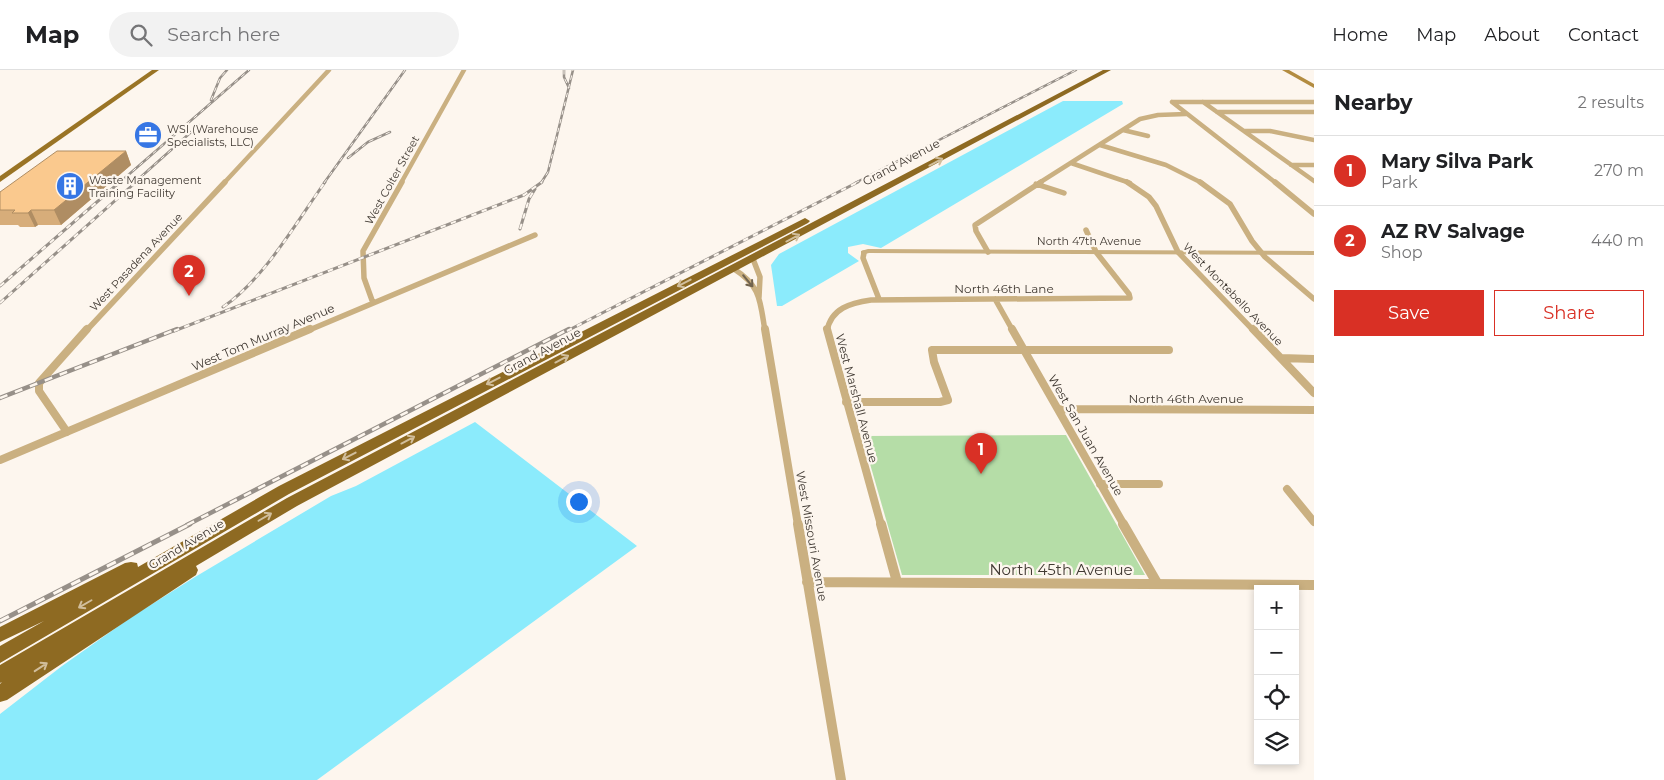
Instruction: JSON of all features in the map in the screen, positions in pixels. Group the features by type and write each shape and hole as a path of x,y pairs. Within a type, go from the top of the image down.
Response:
{"highway":[{"name":"Grand Avenue","path":"0,655 206,533 355,452 1094,70"},
{"name":"Grand Avenue","path":"0,675 223,541 292,502 1108,70"},
{"path":"734,269 732,266 734,262 770,244 774,237"},
{"path":"0,635 160,552 206,533"},
{"path":"0,694 184,575 223,541"}],"main road":[{"path":"0,180 156,70"},
{"path":"1285,70 1314,86"}],"street":[{"name":"West Pasadena Avenue","path":"67,432 39,391 39,383 43,377 329,70"},
{"name":"West Colter Street","path":"373,303 364,280 361,258 363,251 464,70"},
{"path":"1314,104 1308,102 1172,102 1314,214"},
{"path":"1203,102 1314,182"},
{"path":"1217,112 1314,112"},
{"path":"988,252 976,231 977,223 1036,184 1145,117 1186,114"},
{"path":"1123,130 1148,136"},
{"path":"1244,132 1270,131 1314,140"},
{"path":"1100,145 1173,168 1208,186 1236,212 1252,242 1314,299"},
{"name":"West Montebello Avenue","path":"1070,163 1118,178 1144,192 1158,209 1170,241 1178,252 1314,393"},
{"path":"1291,165 1314,165"},
{"path":"1173,168 1183,166"},
{"path":"1036,184 1064,193"},
{"path":"1086,230 1096,252"},
{"name":"West Tom Murray Avenue","path":"0,460 535,235"},
{"name":"North 47th Avenue","path":"864,253 868,251 1314,253"},
{"name":"North 46th Lane","path":"878,299 1123,300 1130,298 1130,294 1096,252"},
{"path":"864,253 863,258 878,299"},
{"name":"West Missouri Avenue","path":"753,259 758,265 761,287 759,297"},
{"name":"West Missouri Avenue","path":"734,269 748,278 759,297 841,780"},
{"name":"West Marshall Avenue","path":"878,299 863,300 850,304 831,316 827,323 827,331 897,582"},
{"name":"West San Juan Avenue","path":"995,299 1157,583"},
{"path":"846,402 940,402 948,400 947,392 931,356 932,350 1169,350"},
{"path":"1281,358 1314,358"},
{"name":"North 46th Avenue","path":"1058,409 1314,410"},
{"path":"1100,484 1159,484"},
{"path":"1288,489 1314,522"},
{"name":"North 45th Avenue","path":"808,582 1314,584"}],"green space":[{"path":"1066,435 1145,575 902,575 862,436"}],"water":[{"path":"1063,101 1122,101 1123,104 881,248 863,244 848,247 848,253 859,261 782,306 777,306 771,265 779,254"},
{"path":"475,422 637,546 317,780 0,780 0,714 62,666 130,618 331,496 356,486"}],"building":[{"path":"57,151 126,151 54,210 31,210 28,213 12,213 15,210 0,210 0,192"}],"railway":[{"path":"211,100 220,78 227,70"},
{"path":"119,183 249,70"},
{"path":"324,183 405,70"},
{"path":"564,70 564,77 569,87"},
{"path":"569,87 573,70"},
{"path":"855,183 1076,70"},
{"path":"541,182 548,172 569,87"},
{"path":"134,183 199,125"},
{"path":"348,158 368,142 390,132"},
{"path":"0,286 120,182"},
{"path":"0,303 136,182"},
{"path":"223,307 238,295 266,266 325,182"},
{"path":"174,331 524,195 541,182"},
{"path":"567,331 858,182"},
{"path":"520,229 529,199 535,189"},
{"path":"0,398 177,329"},
{"path":"187,525 569,329"},
{"path":"0,621 190,524"}],"place":[{"name":"WSI (Warehouse Specialists, LLC)","path":"148,135"},
{"name":"Waste Management Training Facility","path":"70,186"},
{"name":"AZ RV Salvage","path":"189,296"},
{"name":"Mary Silva Park","path":"981,474"}]}
